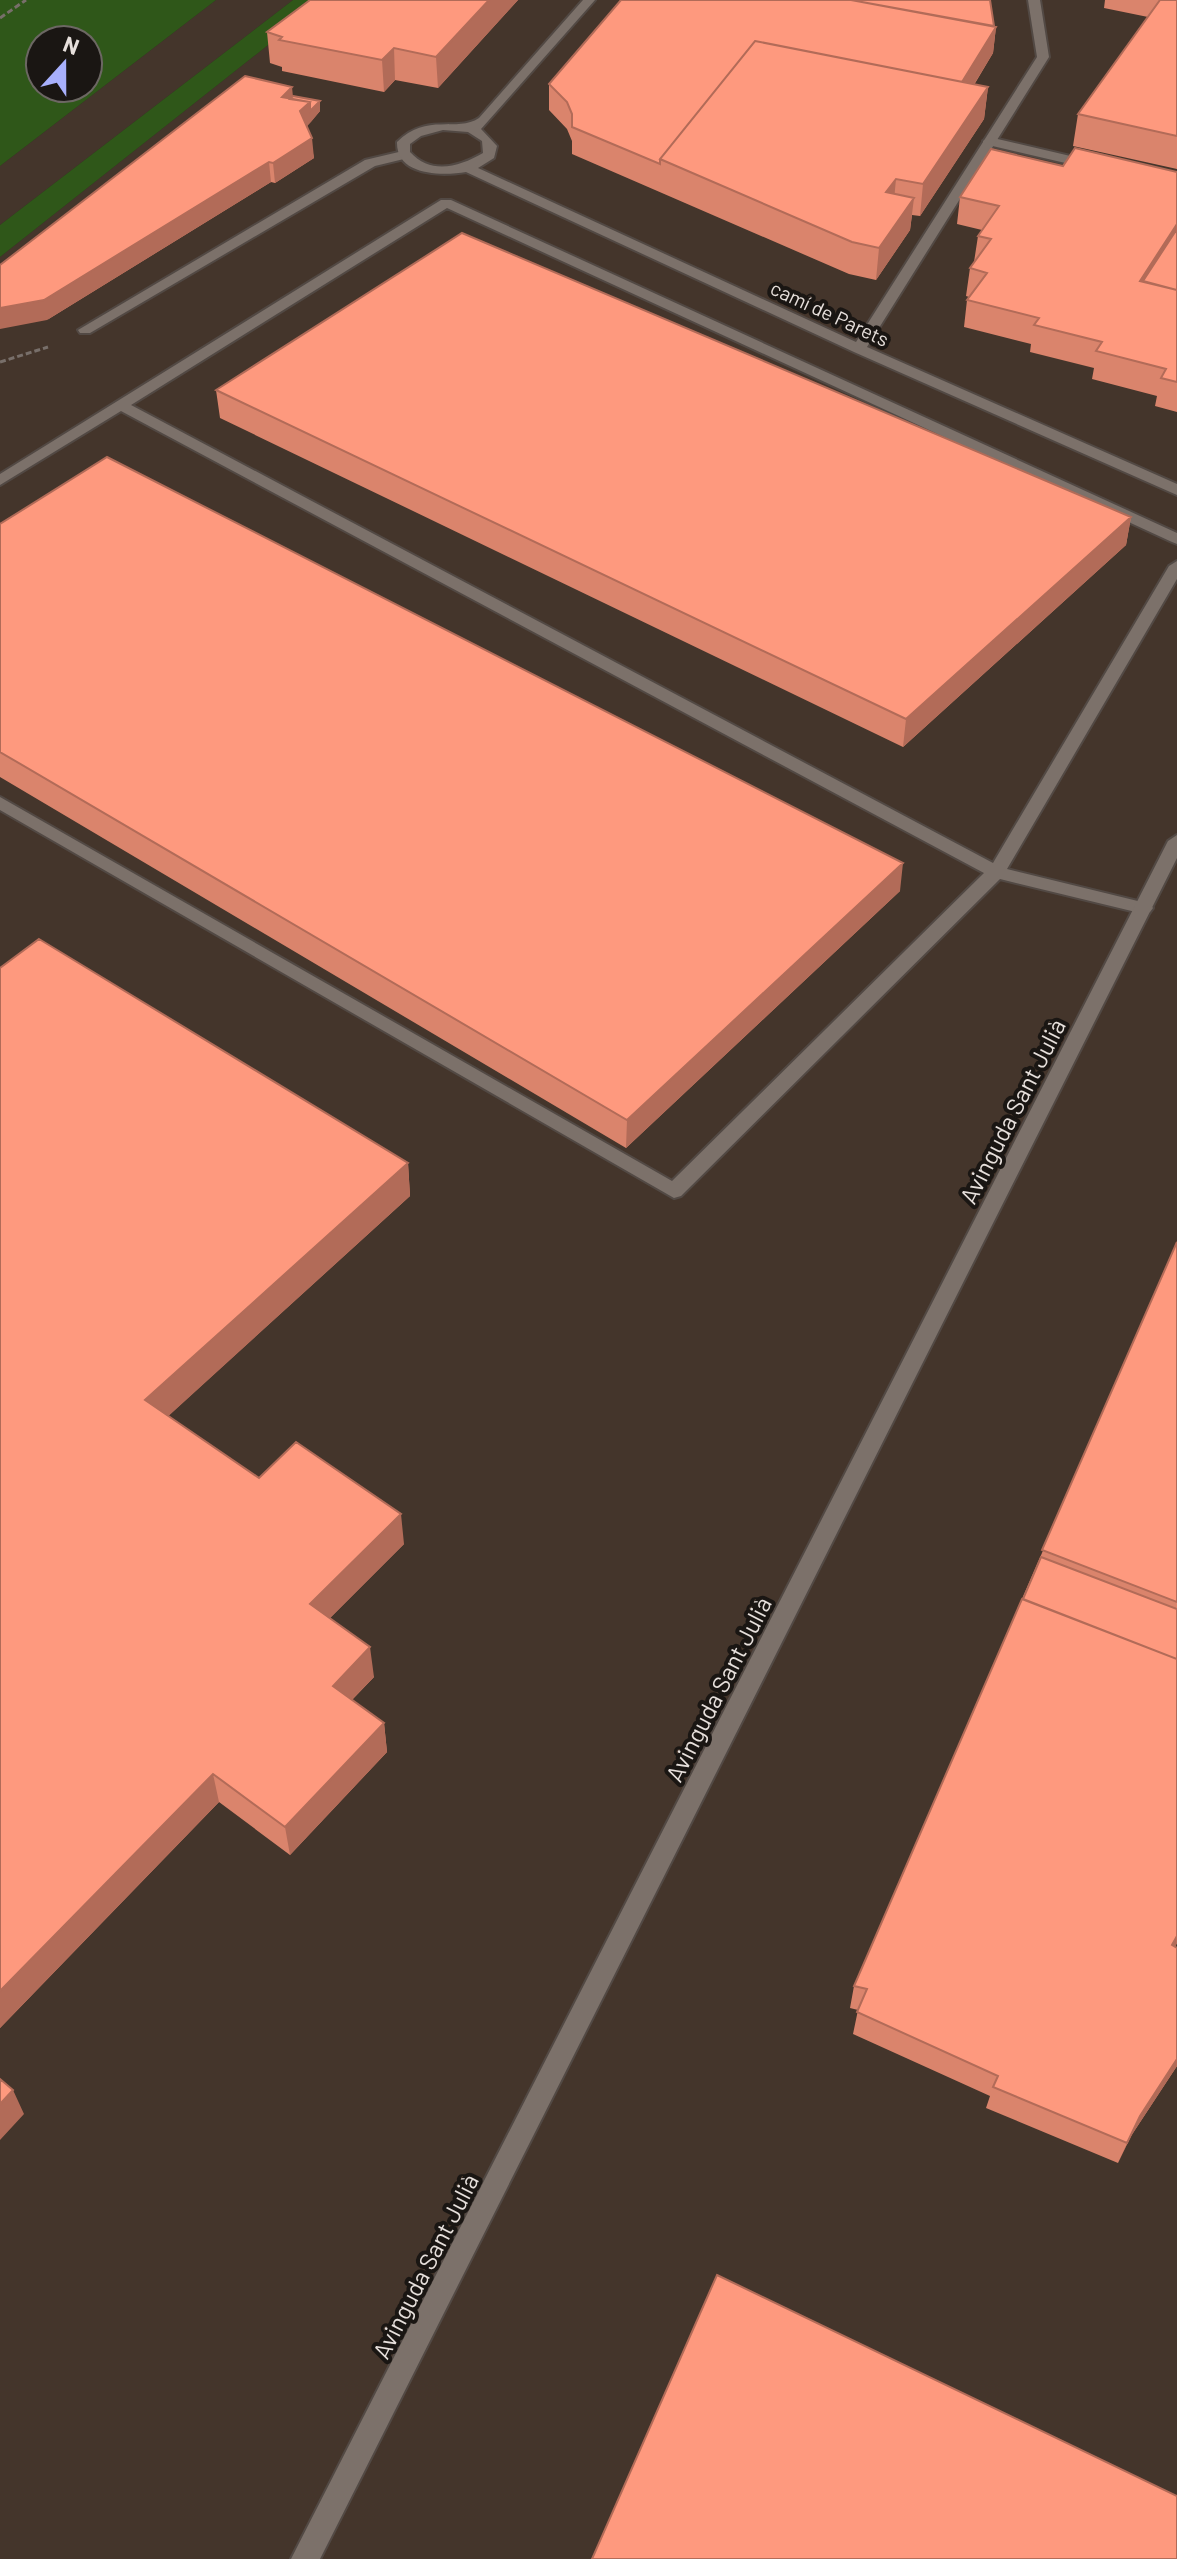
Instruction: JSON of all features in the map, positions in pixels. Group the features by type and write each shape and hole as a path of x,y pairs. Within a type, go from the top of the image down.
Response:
{"street":[{"path":"472,129 484,121 589,0"},
{"path":"859,349 1043,57 1034,0"},
{"path":"443,126 472,129 488,139 491,146 489,155 468,168 437,171 411,163 403,155 401,148 404,141 421,130 443,126"},
{"path":"989,141 1105,168"},
{"path":"85,330 370,163 403,155"},
{"name":"camí de Parets","path":"468,168 859,349 1177,490"},
{"path":"0,480 446,203 1177,539"},
{"path":"121,405 996,872 1144,908"},
{"path":"0,803 674,1191 996,872 1177,566"},
{"name":"Avinguda Sant Julià","path":"305,2559 1177,841"}],"path":[{"path":"0,18 26,0"},
{"path":"0,362 34,353 85,330"}],"shaded area":[{"path":"216,0 293,0 0,225 0,166 81,104 104,104 104,86"},
{"path":"325,0 1177,0 1177,2559 0,2559 0,257"}],"green space":[{"path":"0,0 216,0 104,86 104,24 24,24 24,104 81,104 0,166"},
{"path":"293,0 325,0 0,257 0,225"}],"building":[{"path":"310,0 489,0 436,57 394,48 382,60 279,40 282,37 267,32"},
{"path":"621,0 851,0 996,27 962,82 755,41 660,159 660,164 572,127 572,114 567,102 549,84"},
{"path":"851,0 990,0 994,26"},
{"path":"1160,0 1177,0 1177,136 1078,114"},
{"path":"755,41 988,87 923,184 896,179 886,192 914,198 879,248 852,242 660,159"},
{"path":"245,76 292,87 282,97 310,102 300,111 312,138 44,300 0,308 0,265"},
{"path":"293,96 320,101 310,111 310,102 290,99"},
{"path":"1075,148 1177,172 1177,224 1140,281 1177,290 1177,382 1161,378 1166,369 1096,351 1102,342 1034,325 1039,318 967,300 987,273 970,268 991,239 978,236 999,206 960,197 991,149 1063,166"},
{"path":"1177,229 1177,290 1143,281"},
{"path":"462,233 1131,517 906,719 216,390"},
{"path":"107,457 903,863 627,1120 0,752 0,524"},
{"path":"39,939 408,1163 145,1400 259,1478 296,1442 401,1514 310,1604 370,1647 333,1686 384,1723 285,1827 213,1774 0,1991 0,968"},
{"path":"1177,1242 1177,1602 1042,1550"},
{"path":"1041,1557 1177,1609 1177,1659 1023,1599"},
{"path":"1022,1599 1177,1659 1177,1936 1172,1945 1177,1948 1177,2059 1140,2116 1127,2143 993,2087 998,2076 857,2012 867,1989 854,1986"},
{"path":"0,2079 13,2090 0,2104"},
{"path":"717,2275 1177,2496 1177,2559 592,2559"}]}
